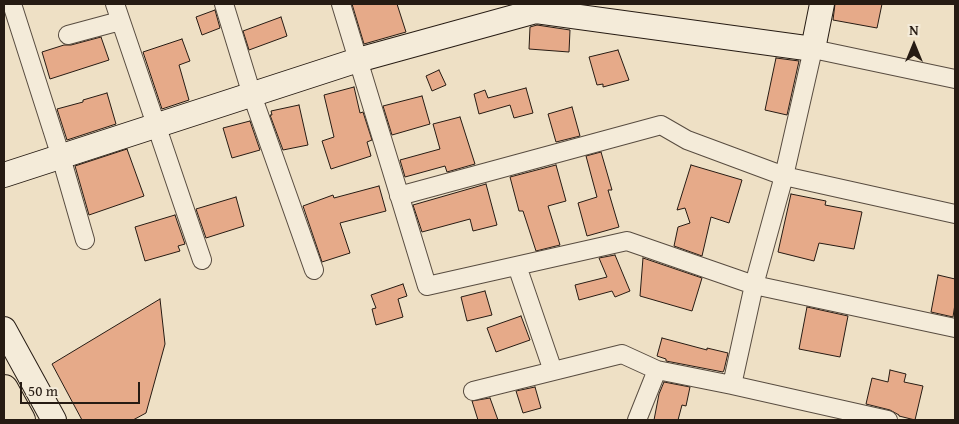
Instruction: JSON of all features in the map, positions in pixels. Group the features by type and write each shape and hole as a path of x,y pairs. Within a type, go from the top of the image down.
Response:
{"highway":[{"path":"4,389 21,420"}],"street":[{"path":"12,4 85,240"},
{"path":"114,4 202,260"},
{"path":"224,4 252,95 314,270"},
{"path":"340,4 427,286 626,241 754,285 955,328"},
{"path":"732,385 754,285 784,176 822,4"},
{"path":"4,175 358,60 536,11 813,49 955,80"},
{"path":"68,35 120,21"},
{"path":"399,196 661,125 687,140 784,176 955,214"},
{"path":"517,266 554,371"},
{"path":"4,329 54,420"},
{"path":"473,391 622,354 657,370 888,420"},
{"path":"636,420 657,370"}],"building":[{"path":"352,4 397,4 406,32 364,44"},
{"path":"835,4 882,4 877,28 833,20"},
{"path":"215,10 220,28 202,35 196,17"},
{"path":"281,17 287,36 249,50 243,31"},
{"path":"537,25 570,30 569,52 529,49 530,27"},
{"path":"101,37 109,60 50,79 42,52"},
{"path":"182,39 190,61 179,65 189,100 162,109 143,52"},
{"path":"618,50 629,80 603,87 603,84 597,85 589,57"},
{"path":"776,58 799,61 787,115 765,110"},
{"path":"439,70 446,85 432,91 426,76"},
{"path":"354,87 360,113 363,112 372,140 367,142 371,156 331,169 322,141 334,137 324,95"},
{"path":"526,88 533,113 514,118 510,105 479,114 474,94 485,90 488,98"},
{"path":"107,93 116,124 67,140 57,109"},
{"path":"422,96 430,124 392,135 383,106"},
{"path":"299,105 308,145 283,150 270,115 272,115 271,111"},
{"path":"572,107 580,136 556,142 548,114"},
{"path":"460,117 475,164 447,172 445,166 405,177 400,160 440,149 433,124"},
{"path":"250,121 260,150 232,158 223,128"},
{"path":"127,149 144,196 89,215 75,166"},
{"path":"601,152 612,190 608,190 619,227 587,236 578,203 597,197 586,156"},
{"path":"556,165 566,201 548,206 560,245 536,251 523,211 519,211 510,177"},
{"path":"691,165 742,180 729,223 711,217 702,256 674,246 678,227 690,223 685,208 677,210"},
{"path":"486,184 497,225 473,231 470,219 422,232 413,205"},
{"path":"379,186 386,211 340,223 350,253 322,262 303,206 333,195 334,198"},
{"path":"791,194 826,201 825,205 862,212 854,249 819,243 814,261 778,252"},
{"path":"236,197 244,226 206,238 196,209"},
{"path":"175,215 185,244 178,246 180,251 145,261 135,227"},
{"path":"615,255 630,291 615,297 612,291 579,300 575,285 607,277 599,258"},
{"path":"643,258 702,278 692,311 640,296"},
{"path":"938,275 955,279 953,317 931,312"},
{"path":"403,284 407,296 398,299 403,317 376,325 372,309 376,308 371,295"},
{"path":"485,291 492,315 467,321 461,297"},
{"path":"160,299 165,344 146,413 133,420 82,420 52,364"},
{"path":"807,307 848,316 840,357 799,349"},
{"path":"521,316 530,340 496,352 487,328"},
{"path":"662,338 707,350 707,348 728,353 723,372 666,361 666,359 657,356"},
{"path":"890,370 906,374 904,382 923,386 915,420 899,416 890,410 866,404 872,378 888,382"},
{"path":"664,382 690,387 686,406 682,405 678,420 654,420 659,394"},
{"path":"535,387 541,408 523,413 516,391"},
{"path":"490,398 498,420 478,420 472,401"}]}
